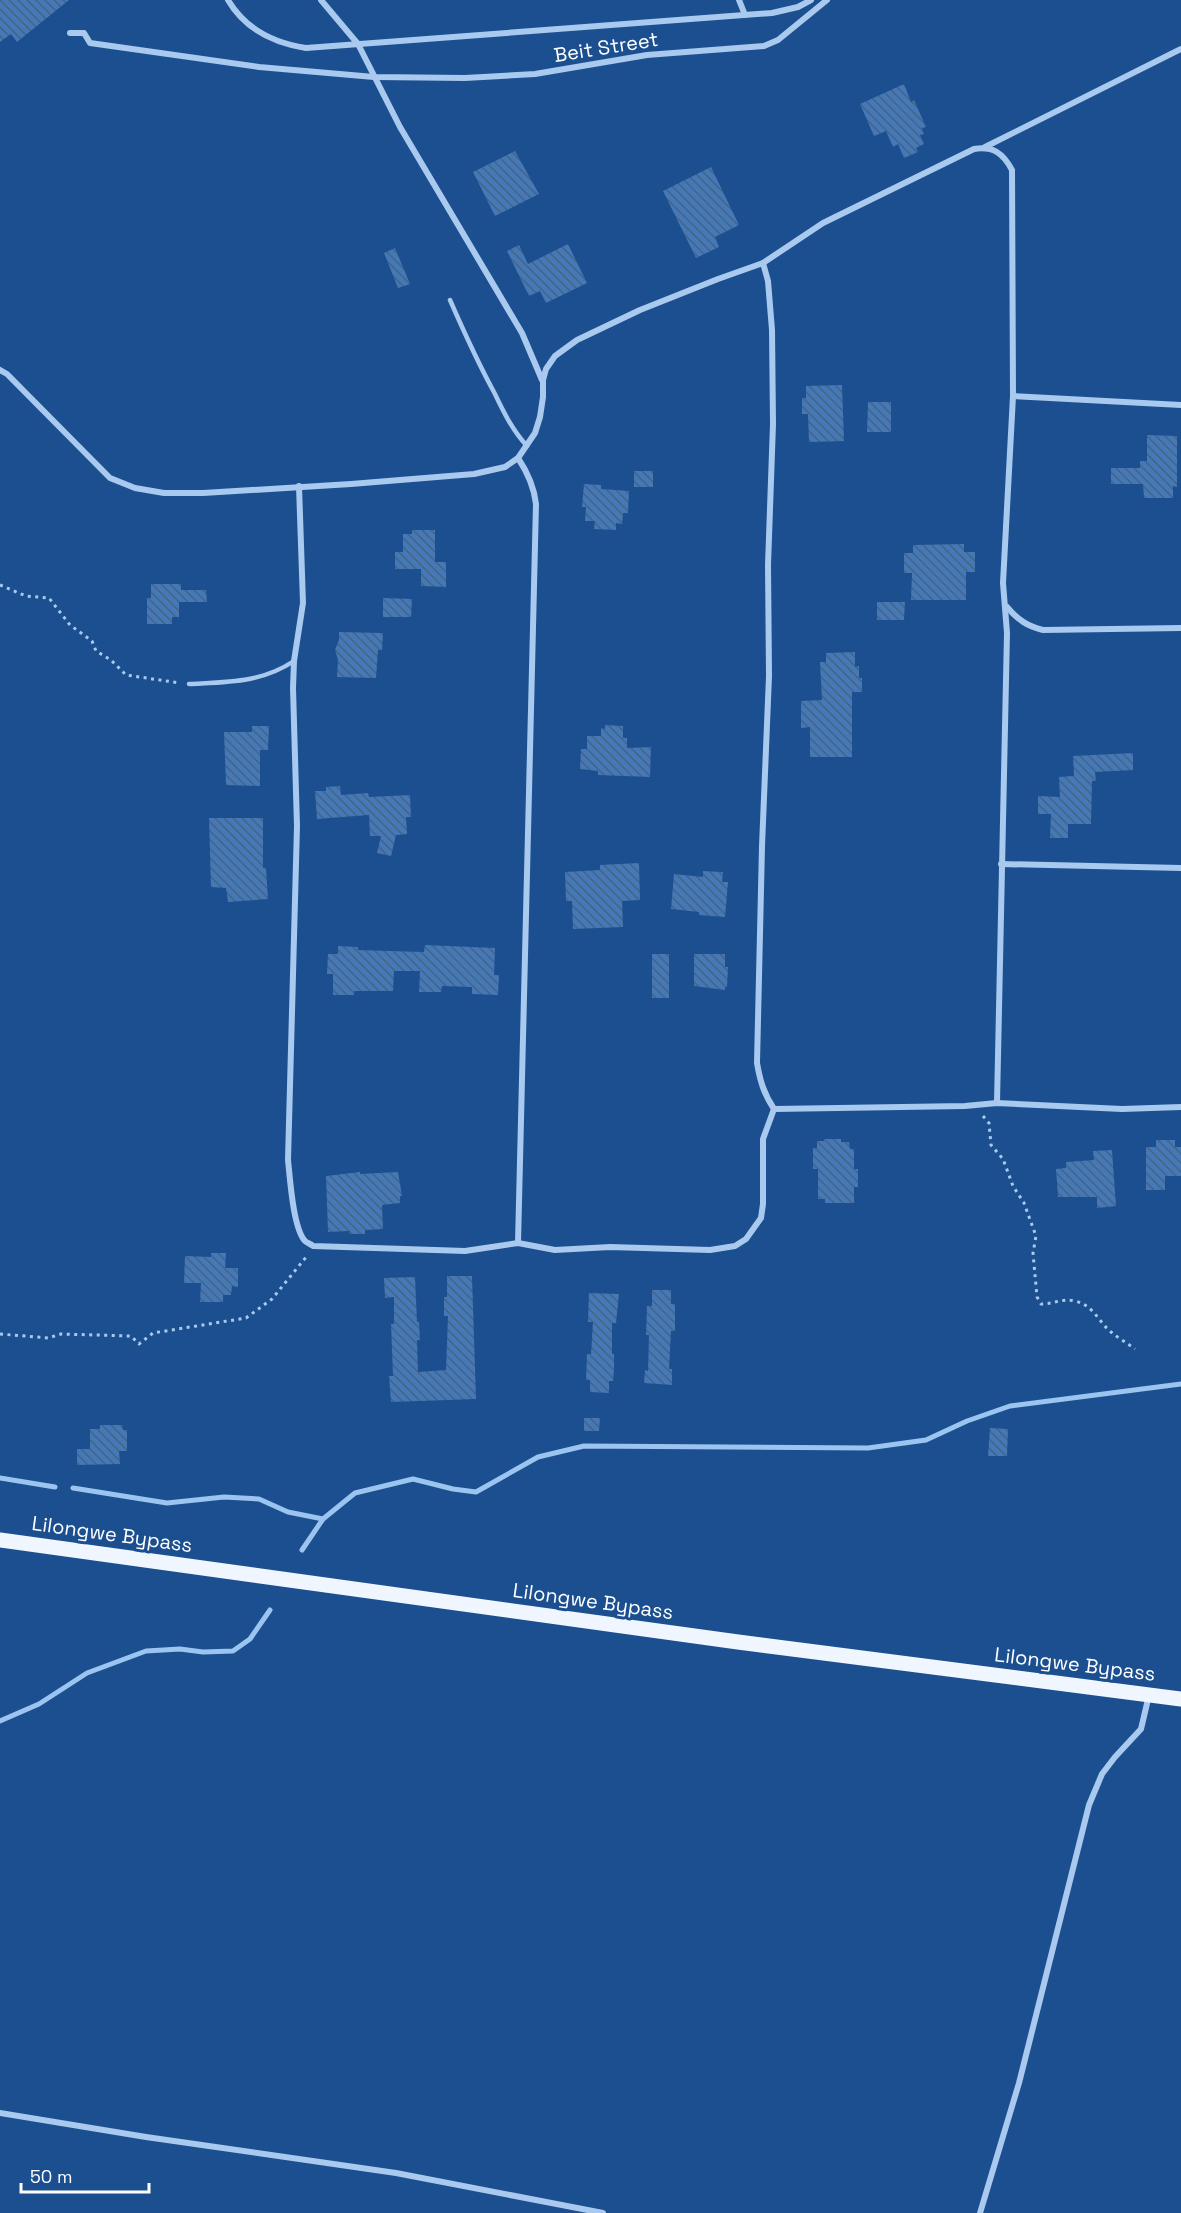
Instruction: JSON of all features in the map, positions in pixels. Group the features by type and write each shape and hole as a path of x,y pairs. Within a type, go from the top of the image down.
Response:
{"main road":[{"name":"Lilongwe Bypass","path":"0,1540 738,1642 1181,1699"}],"street":[{"path":"228,0 247,23 267,37 286,45 306,48 772,13 798,7 811,0"},
{"path":"321,0 358,44 400,127 522,333 543,380"},
{"path":"739,0 745,15"},
{"name":"Beit Street","path":"70,33 84,33 90,42 259,67 374,77 465,78 535,74 647,55 764,46 778,40 827,0"},
{"path":"0,370 7,374 110,478 135,488 164,493 203,493 474,474 505,467 518,458 535,433 540,417 546,369 555,356 577,340 640,310 763,263 823,223 974,149 985,147 1181,49"},
{"path":"985,147 997,151 1006,158 1012,170 1013,396 1003,583 1006,607 997,1103"},
{"path":"763,263 768,281 772,330 773,424 768,566 769,676 762,846 758,1063 759,1080 766,1098 774,1109"},
{"path":"1013,396 1181,405"},
{"path":"518,458 534,487 536,504 518,1243"},
{"path":"299,486 303,603 294,661 297,826 288,1160 297,1223 304,1240 313,1246 465,1251 518,1243 555,1250 610,1247 710,1250 735,1246 746,1239 761,1218 763,1139 774,1109"},
{"path":"1006,607 1029,627 1044,630 1181,628"},
{"path":"1001,864 1181,868"},
{"path":"774,1109 965,1106 997,1103 1122,1109 1181,1107"},
{"path":"980,2213 1019,2083 1089,1805 1102,1774 1114,1757 1141,1729 1149,1695"},
{"path":"0,2113 157,2139 396,2173 603,2213"}],"lane":[{"path":"450,300 476,359 517,435 527,446"},
{"path":"189,684 242,682 279,671 294,661"}],"path":[{"path":"0,585 26,596 50,598 70,625 92,641 96,651 111,660 126,675 189,684"},
{"path":"965,1106 983,1116 989,1123 991,1145 1003,1159 1013,1186 1024,1203 1035,1236 1033,1254 1037,1297 1041,1304 1061,1300 1085,1305 1096,1314 1109,1331 1135,1349"},
{"path":"0,1334 48,1338 61,1334 131,1336 139,1344 153,1333 246,1318 272,1299 313,1246"}],"building":[{"path":"0,0 69,0 17,42 11,34 0,42"},
{"path":"904,84 911,102 914,100 926,127 922,128 924,134 920,135 924,144 916,148 918,152 904,158 898,144 893,147 886,131 874,136 860,104"},
{"path":"515,151 539,194 495,216 473,172"},
{"path":"711,167 739,225 715,237 719,247 696,258 663,191"},
{"path":"568,244 587,283 546,303 540,291 529,296 507,251 519,245 528,264"},
{"path":"395,248 410,284 398,288 384,253"},
{"path":"842,385 844,441 809,442 808,414 802,414 802,398 806,398 806,386"},
{"path":"868,402 891,402 891,432 867,432"},
{"path":"1147,435 1177,436 1177,487 1173,486 1173,498 1144,498 1143,484 1111,484 1111,468 1140,468 1140,461 1147,461"},
{"path":"634,471 653,471 653,487 634,487"},
{"path":"584,484 601,485 601,489 629,491 628,513 623,513 622,524 616,523 616,530 594,529 595,521 585,521 586,507 582,507"},
{"path":"412,530 435,530 435,562 446,562 446,587 421,586 421,569 395,569 395,552 403,552 403,534 412,534"},
{"path":"964,544 964,552 975,552 975,572 966,572 966,600 911,600 912,573 904,573 904,553 913,553 913,545"},
{"path":"151,584 181,584 181,590 206,590 207,602 179,602 179,617 172,617 172,624 147,624 147,598 151,598"},
{"path":"383,598 412,599 411,617 383,617"},
{"path":"877,602 905,602 904,620 877,620"},
{"path":"339,632 383,633 382,650 378,650 376,678 337,677 338,660 335,650"},
{"path":"855,652 855,667 859,666 862,692 852,692 852,757 810,757 810,727 801,728 801,701 822,700 820,662 826,662 826,653"},
{"path":"605,725 623,726 623,738 627,738 627,748 651,747 650,777 598,775 598,771 580,769 581,749 587,749 587,736 601,736 601,728 605,729"},
{"path":"252,726 269,726 268,750 260,750 260,786 226,785 224,732 252,732"},
{"path":"1133,753 1133,770 1095,772 1096,781 1092,781 1091,824 1068,824 1068,838 1050,838 1051,814 1038,814 1038,796 1060,797 1059,777 1074,776 1073,756"},
{"path":"340,786 341,795 368,793 369,797 410,795 411,817 406,817 407,834 396,835 391,856 377,853 381,836 370,836 369,815 317,819 315,791 326,791 326,787"},
{"path":"209,818 263,818 263,868 266,868 268,899 228,902 226,888 211,887"},
{"path":"639,863 640,900 622,901 623,927 573,929 572,901 566,901 565,872 600,870 600,865"},
{"path":"703,871 723,872 722,882 728,882 725,917 699,915 699,912 671,909 674,874 703,877"},
{"path":"425,945 495,948 494,975 499,975 498,995 472,994 472,987 442,986 441,992 419,992 420,971 394,971 393,991 354,991 354,995 333,995 333,974 327,974 328,954 338,954 338,946 358,947 358,950 424,952"},
{"path":"652,954 669,954 669,998 652,998"},
{"path":"694,954 725,954 725,967 728,967 725,990 694,986"},
{"path":"824,1139 841,1139 841,1142 849,1142 850,1149 854,1149 854,1169 858,1169 858,1187 854,1187 854,1203 825,1203 825,1199 818,1199 818,1169 813,1169 813,1148 817,1148 817,1141 824,1141"},
{"path":"1156,1140 1175,1140 1175,1147 1181,1147 1181,1176 1165,1176 1165,1190 1146,1190 1146,1147 1156,1147"},
{"path":"1112,1150 1116,1206 1097,1208 1097,1197 1058,1197 1056,1169 1066,1168 1066,1162 1094,1160 1093,1151"},
{"path":"360,1172 360,1174 398,1172 402,1196 400,1196 400,1203 382,1205 383,1229 365,1230 365,1234 350,1234 349,1231 328,1232 326,1176"},
{"path":"211,1253 226,1253 225,1268 238,1268 238,1287 232,1286 231,1295 223,1295 223,1302 200,1302 201,1283 184,1283 185,1256 211,1257"},
{"path":"447,1276 472,1276 476,1399 391,1402 389,1376 393,1376 391,1324 394,1324 394,1297 385,1298 384,1278 415,1277 420,1340 417,1340 418,1372 446,1370 448,1316 444,1316 444,1297 447,1297"},
{"path":"652,1290 671,1290 671,1304 675,1304 675,1331 671,1331 669,1369 672,1369 672,1385 644,1383 645,1370 648,1371 647,1306 652,1306"},
{"path":"589,1293 619,1294 616,1323 612,1323 614,1369 613,1381 609,1381 609,1393 590,1392 590,1380 586,1380 587,1354 591,1354 593,1322 588,1322"},
{"path":"584,1418 600,1418 599,1431 584,1431"},
{"path":"100,1425 122,1425 123,1430 127,1430 127,1451 119,1451 120,1464 77,1465 77,1449 90,1449 90,1429 100,1429"},
{"path":"990,1428 1008,1429 1007,1456 988,1456"}],"waterway":[{"path":"302,1550 323,1519 355,1493 413,1479 476,1492 538,1457 584,1446 868,1448 926,1440 967,1421 1010,1406 1181,1384"},
{"path":"0,1478 55,1487"},
{"path":"73,1488 167,1503 224,1497 259,1499 288,1512 323,1519"},
{"path":"0,1721 39,1704 87,1673 146,1651 180,1649 203,1652 233,1651 250,1639 270,1610"}]}
